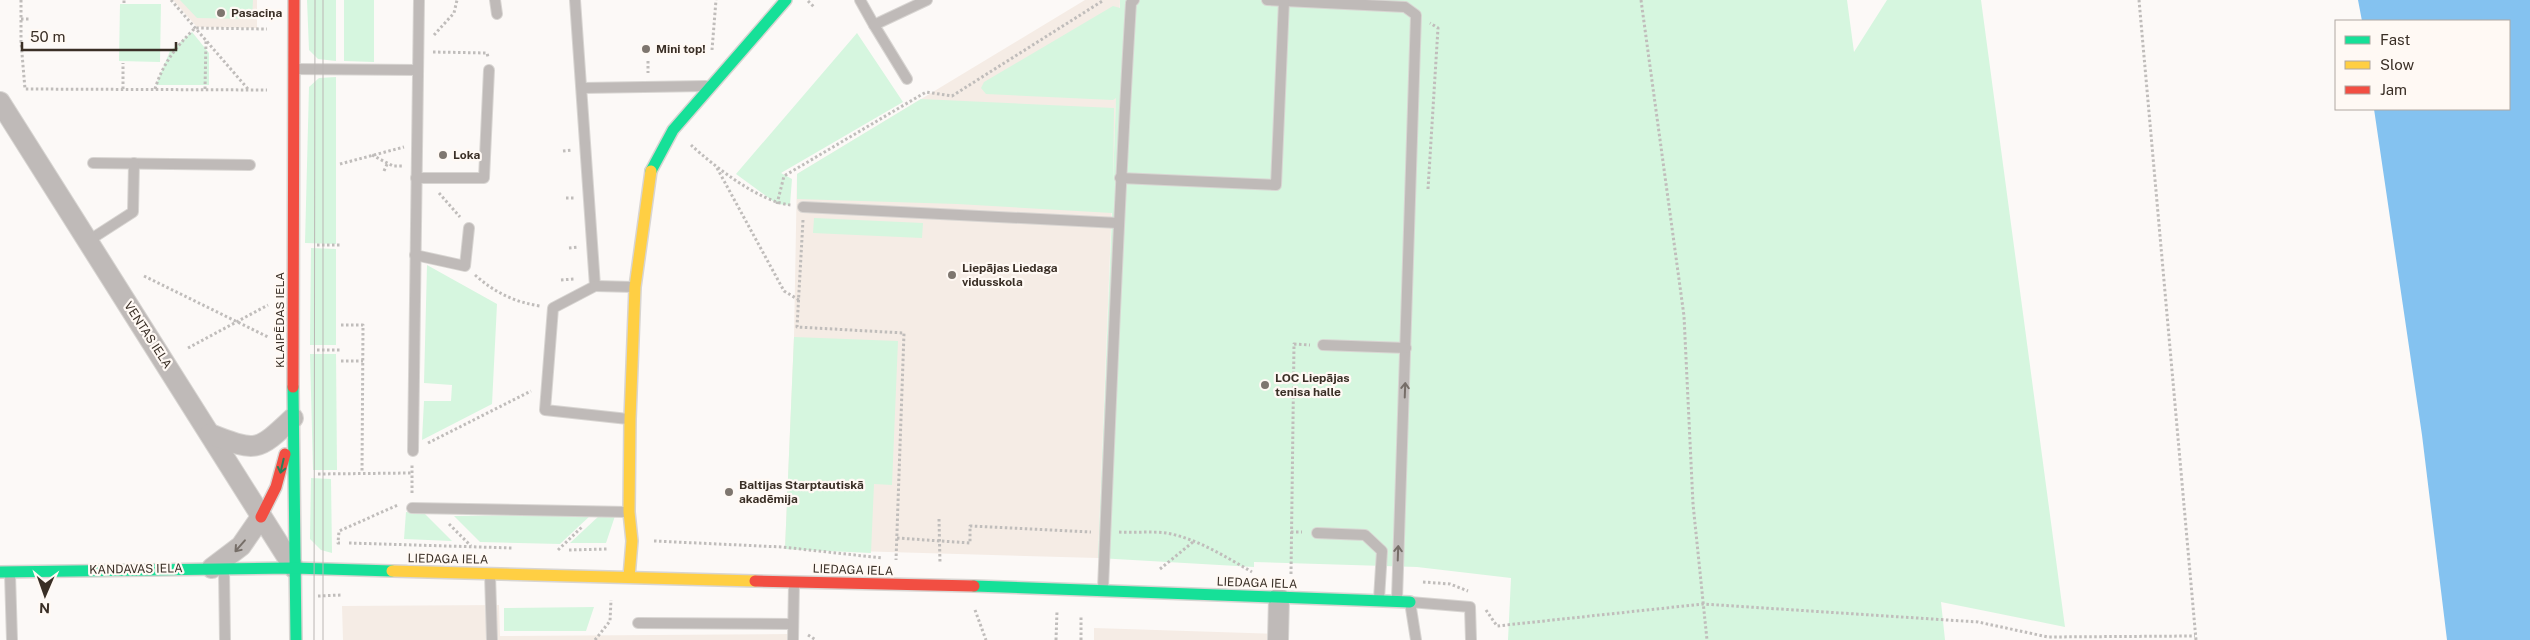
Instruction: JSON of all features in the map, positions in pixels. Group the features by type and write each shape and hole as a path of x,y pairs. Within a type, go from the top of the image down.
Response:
{"street":[{"name":"KLAIPĒDAS IELA","path":"294,0 293,418 296,640"},
{"path":"629,577 632,540 629,512 630,419 635,287 651,168 673,130 786,0"},
{"name":"VENTAS IELA","path":"0,102 294,568"},
{"path":"210,434 251,447 268,442 293,418"},
{"path":"218,568 241,546 261,517 276,488 293,418"},
{"name":"LIEDAGA IELA","path":"294,568 1103,590 1410,602"},
{"name":"KANDAVAS IELA","path":"5,571 294,568"},
{"path":"1278,640 1279,598"}],"lane":[{"path":"413,456 416,255 421,178 417,166 419,0"},
{"path":"495,0 497,14"},
{"path":"576,0 595,286"},
{"path":"860,0 907,79"},
{"path":"874,26 927,0"},
{"path":"1103,590 1107,532 1110,377 1120,178 1131,3 1134,0"},
{"path":"1267,0 1405,7 1416,15 1397,601"},
{"path":"1120,178 1276,185 1284,1"},
{"path":"294,69 418,70"},
{"path":"421,178 484,178 489,70"},
{"path":"582,88 710,86"},
{"path":"93,163 250,165"},
{"path":"88,241 133,212 134,163"},
{"path":"804,207 1118,223"},
{"path":"416,255 465,266 469,228"},
{"path":"630,419 546,410 553,308 595,286 635,287"},
{"path":"1323,345 1406,348"},
{"path":"412,503 434,508 629,512"},
{"path":"1317,533 1365,535 1382,551 1379,601"},
{"path":"218,568 225,640"},
{"path":"5,571 12,640"},
{"path":"490,574 492,640"},
{"path":"792,640 794,582"},
{"path":"1410,602 1416,640"},
{"name":"LIEDAGA IELA","path":"1410,602 1470,607 1471,640"},
{"path":"638,623 792,624"}],"path":[{"path":"21,0 25,89 267,90"},
{"path":"171,0 248,90"},
{"path":"418,52 454,13 457,0"},
{"path":"710,86 716,0"},
{"path":"777,204 784,176 926,92 952,96 1104,0"},
{"path":"1641,0 1684,316 1693,504 1707,640"},
{"path":"1482,606 1496,626 1703,604 1978,622 2048,638 2196,638 2139,0"},
{"path":"21,19 31,19"},
{"path":"155,89 160,72 172,52 195,28 267,30"},
{"path":"206,41 206,90"},
{"path":"418,52 487,53 489,70"},
{"path":"123,89 124,63"},
{"path":"673,130 716,167 777,204 804,207 797,326 904,333 896,560"},
{"path":"340,164 396,147 417,145"},
{"path":"372,155 388,162 392,166 417,166"},
{"path":"384,171 388,162"},
{"path":"716,167 784,291 798,300"},
{"path":"421,178 469,228"},
{"path":"465,266 490,288 522,303 553,308"},
{"path":"144,276 237,320 268,337"},
{"path":"188,348 268,305"},
{"path":"341,325 363,325 362,473"},
{"path":"1292,576 1294,344 1323,345"},
{"path":"315,350 341,350"},
{"path":"341,361 362,361"},
{"path":"519,548 338,543 339,531 412,503 413,456 548,383"},
{"path":"315,474 412,474"},
{"path":"434,508 471,546 490,574"},
{"path":"558,550 598,512"},
{"path":"939,518 940,564"},
{"path":"897,538 970,543 970,526"},
{"path":"548,550 611,549 632,540 782,547 904,560"},
{"path":"1159,569 1193,542"},
{"path":"931,563 950,564"},
{"path":"1450,584 1467,590 1472,596"},
{"path":"595,640 610,621 611,594"},
{"path":"314,596 338,595"},
{"path":"974,606 986,640"},
{"path":"1056,640 1057,609"},
{"path":"1080,640 1081,615"}],"shaded area":[{"name":"Pasaciņa","path":"173,0 257,0 257,28 197,27"},
{"name":"Liepājas Liedaga vidusskola","path":"1085,0 1120,0 1098,558 785,549 794,337 797,174"},
{"path":"499,605 500,636 790,634 790,640 343,640 342,606"},
{"path":"1094,628 1278,634 1278,640 1094,640"}],"green space":[{"path":"180,0 253,0 252,19 197,18"},
{"path":"307,0 336,0 336,61 318,59 309,50"},
{"path":"344,0 374,0 374,62 344,61"},
{"path":"1120,0 1847,0 1854,52 1887,0 1981,0 2065,627 1941,602 1945,640 1508,640 1511,578 1417,567 1254,562 1254,567 1098,558 1112,213 957,204 797,199 797,174 921,99 1114,108 1113,182 1116,98 1113,100 986,94 981,88 984,82 1113,6 1120,8"},
{"path":"120,4 161,4 160,62 119,61"},
{"path":"192,32 209,53 209,85 156,85 170,51"},
{"path":"857,33 903,102 781,173 792,179 790,205 777,204 736,174"},
{"path":"336,77 336,244 305,243 309,87 319,78"},
{"path":"814,218 923,223 922,238 813,233"},
{"path":"311,248 336,249 336,345 310,345"},
{"path":"427,265 497,304 492,404 422,440 424,401 451,401 452,385 424,383"},
{"path":"794,337 898,341 892,485 874,484 871,553 785,549"},
{"path":"310,354 336,354 337,470 313,470"},
{"path":"311,478 331,479 332,553 321,550 310,539"},
{"path":"406,512 424,513 452,541 404,539"},
{"path":"592,514 560,544 480,542 454,516"},
{"path":"600,515 615,516 606,543 570,543"},
{"path":"594,607 586,631 504,631 504,608"}],"water":[{"path":"2358,0 2530,0 2530,640 2447,640 2422,435 2374,110 2510,110 2510,20 2362,20"}],"tram line":[{"path":"314,640 315,0"},
{"path":"323,0 323,640"}],"traffic: fast":[{"path":"651,171 673,130 786,0"},
{"path":"293,387 296,640"},
{"path":"0,572 294,568 392,571"},
{"path":"974,586 1410,602"}],"traffic: slow":[{"path":"629,577 632,541 629,512 630,419 635,287 651,171"},
{"path":"392,571 755,581"}],"traffic: jam":[{"path":"293,387 294,0"},
{"path":"261,517 276,487 285,454"},
{"path":"755,581 974,586"}],"place":[{"name":"Pasaciņa","path":"221,13"},
{"name":"Mini top!","path":"646,49"},
{"name":"Loka","path":"443,155"},
{"name":"Liepājas Liedaga vidusskola","path":"952,275"},
{"name":"LOC Liepājas tenisa halle","path":"1265,385"},
{"name":"Baltijas Starptautiskā akadēmija","path":"729,492"}]}
